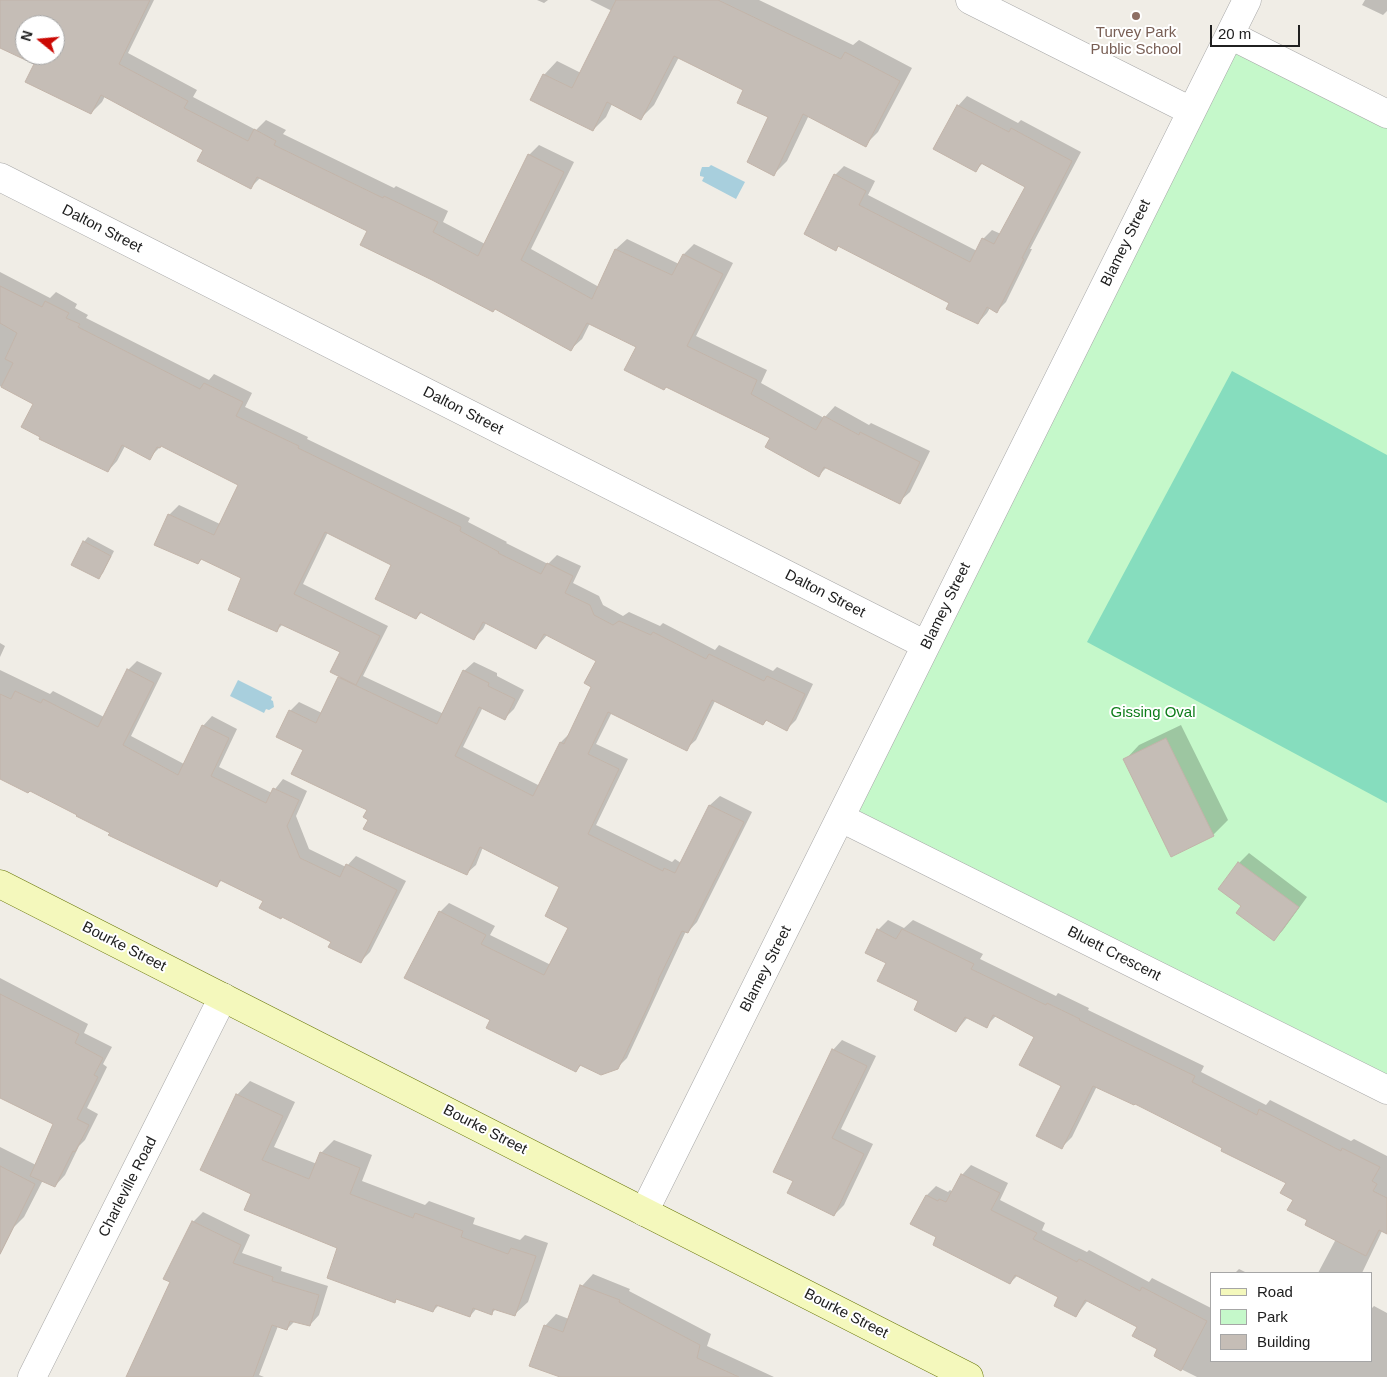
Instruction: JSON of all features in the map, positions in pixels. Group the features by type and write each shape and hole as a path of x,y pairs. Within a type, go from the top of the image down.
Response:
{"main road":[{"name":"Bourke Street","path":"0,884 969,1377"}],"street":[{"path":"970,0 1191,111"},
{"name":"Blamey Street","path":"644,1212 1247,0"},
{"path":"1230,35 1387,114"},
{"name":"Dalton Street","path":"0,177 926,645"},
{"name":"Bluett Crescent","path":"841,818 1387,1090"},
{"name":"Charleville Road","path":"32,1377 224,997"}],"green space":[{"name":"Gissing Oval","path":"1230,35 1387,114 1387,1090 841,818"},
{"path":"1232,371 1387,455 1387,803 1087,642"}],"water":[{"path":"711,165 745,182 736,199 702,181 704,177 700,176 700,173 702,167 709,167"},
{"path":"238,680 272,697 271,700 274,707 269,710 266,709 264,713 230,696"}],"building":[{"path":"0,0 150,0 119,64 188,101 184,108 248,141 254,129 276,141 274,145 383,198 384,196 438,222 433,232 478,256 528,154 564,172 521,260 592,299 615,249 672,275 683,254 723,274 687,346 757,380 751,394 816,430 824,416 859,435 860,432 920,462 900,504 824,467 819,477 765,447 770,438 666,387 664,390 624,370 636,347 587,323 571,351 495,309 493,312 360,245 367,231 257,177 251,189 197,161 203,150 101,95 91,114 25,82 34,65 65,65 65,15 15,15 15,55 0,48"},
{"path":"616,0 718,0 841,59 845,52 900,81 866,147 803,114 774,176 747,162 768,117 737,103 743,90 674,56 641,120 607,102 593,131 530,100 543,74 572,88"},
{"path":"957,105 1009,132 1011,128 1072,161 1022,258 1024,259 997,313 987,307 978,324 946,309 949,303 838,246 836,251 804,234 834,174 866,191 859,205 970,262 982,238 994,244 1025,187 981,163 976,172 933,149"},
{"path":"0,286 42,307 45,301 69,313 66,318 80,324 78,327 200,389 204,383 243,402 236,416 461,527 460,531 498,553 541,574 547,563 573,576 565,593 590,605 594,615 613,625 619,621 651,635 653,632 706,659 709,654 764,681 767,676 805,694 787,731 766,720 763,725 712,700 687,751 608,712 588,754 619,769 588,834 663,871 664,868 675,873 709,805 744,822 688,933 682,931 618,1069 601,1075 580,1065 576,1072 486,1028 490,1020 404,978 439,911 486,935 481,944 544,975 568,928 545,916 559,887 480,847 467,875 363,829 368,820 363,817 367,810 291,774 303,750 276,737 289,710 316,723 338,677 437,724 463,670 489,683 488,686 515,699 505,720 479,707 455,756 533,796 560,742 564,744 591,687 584,683 596,661 544,634 536,649 483,622 474,640 420,612 416,619 375,599 391,565 325,532 294,594 380,636 356,685 330,672 340,652 280,624 277,632 228,610 241,578 201,559 198,564 154,545 168,514 214,535 238,485 161,446 160,448 157,447 150,460 122,445 108,472 39,439 40,437 21,427 33,404 1,387 13,363 5,359 17,333 0,323"},
{"path":"83,541 111,556 99,579 71,565"},
{"path":"127,669 154,683 123,745 178,775 202,725 229,738 211,776 266,803 273,788 299,800 287,826 300,858 340,877 346,864 397,890 361,963 328,947 331,942 282,917 281,919 259,908 263,901 220,880 217,887 108,835 110,833 30,791 28,793 0,779 0,694 11,699 15,691 41,703 43,699 98,727"},
{"path":"1166,738 1214,836 1171,857 1123,759"},
{"path":"1238,862 1299,907 1274,941 1236,913 1241,906 1218,889"},
{"path":"877,929 896,939 902,929 974,964 971,969 1046,1005 1047,1003 1195,1076 1192,1082 1257,1115 1259,1109 1341,1151 1342,1148 1380,1167 1372,1181 1377,1184 1373,1191 1387,1198 1387,1234 1379,1230 1366,1256 1305,1225 1307,1220 1287,1210 1293,1200 1280,1193 1286,1183 1221,1151 1222,1148 1135,1104 1093,1086 1062,1149 1036,1136 1061,1086 1019,1065 1034,1037 993,1015 987,1028 965,1017 956,1032 914,1010 918,1001 877,981 886,963 865,953"},
{"path":"0,994 79,1034 75,1043 103,1058 94,1075 98,1077 77,1119 89,1125 75,1152 73,1151 55,1187 30,1176 53,1124 0,1098"},
{"path":"832,1049 867,1066 832,1138 864,1154 834,1216 787,1193 793,1181 773,1172"},
{"path":"236,1094 283,1116 262,1160 309,1179 320,1152 360,1168 350,1194 413,1218 415,1213 463,1231 461,1237 508,1254 511,1248 536,1256 515,1316 493,1309 492,1315 473,1308 470,1317 436,1305 433,1312 396,1299 395,1303 327,1278 337,1248 244,1210 251,1194 200,1170"},
{"path":"0,1166 35,1184 0,1254"},
{"path":"961,1174 1000,1193 991,1210 1037,1233 1033,1239 1077,1262 1079,1259 1140,1291 1142,1287 1207,1321 1181,1371 1154,1356 1157,1349 1132,1336 1137,1327 1085,1300 1076,1317 1054,1306 1058,1297 1015,1275 1010,1284 933,1245 936,1237 910,1224 926,1195 938,1201 939,1199 946,1202"},
{"path":"192,1221 241,1245 233,1263 273,1277 272,1281 319,1295 310,1326 290,1321 287,1330 272,1325 253,1377 126,1377 170,1282 163,1279"},
{"path":"580,1285 620,1300 619,1302 700,1345 697,1358 739,1377 560,1377 529,1366 544,1325 563,1332"}],"place":[{"name":"Turvey Park Public School","path":"1136,16"}]}
